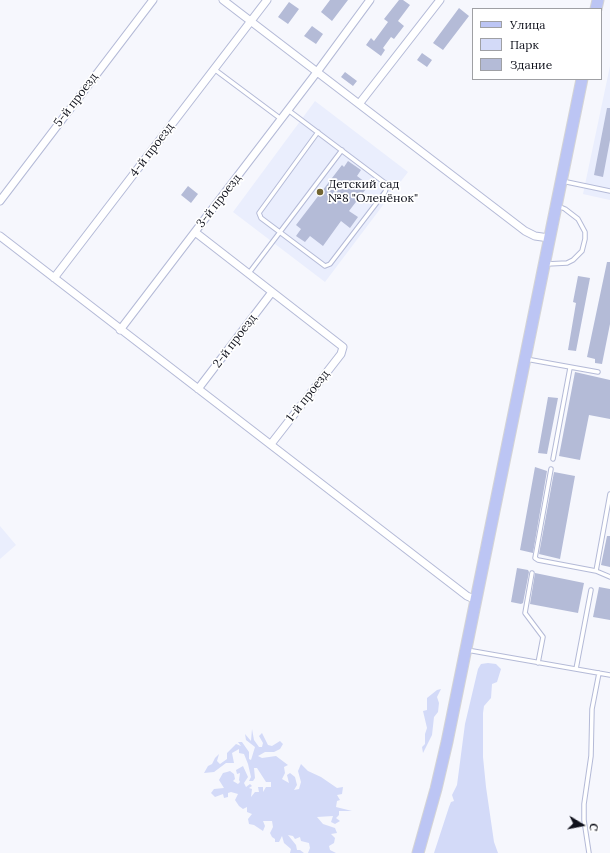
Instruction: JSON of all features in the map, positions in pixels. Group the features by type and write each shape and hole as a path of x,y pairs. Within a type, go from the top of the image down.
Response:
{"main road":[{"path":"418,853 436,789 582,80"}],"street":[{"name":"5-й проезд","path":"0,201 153,0"},
{"path":"222,0 525,231 536,236 549,238"},
{"name":"4-й проезд","path":"54,278 267,0"},
{"name":"3-й проезд","path":"120,330 282,119 370,0"},
{"path":"359,104 440,0"},
{"path":"195,232 272,292"},
{"path":"0,236 467,596 476,600"},
{"name":"1-й проезд","path":"271,444 341,354 342,347 272,292"},
{"name":"2-й проезд","path":"198,389 272,292"}],"lane":[{"path":"214,69 282,119"},
{"path":"288,110 318,132 342,150 385,183 387,186 385,192 328,266 322,265 261,218 258,213 318,132"},
{"path":"249,274 342,150"},
{"path":"561,181 610,191"},
{"path":"544,265 561,264 573,260 582,251 585,239 585,232 578,219 565,209 556,205"},
{"path":"525,359 598,372"},
{"path":"553,459 570,368"},
{"path":"551,470 535,558 538,560 596,570 610,577"},
{"path":"596,570 610,494"},
{"path":"532,574 525,613 542,637 538,662"},
{"path":"576,669 591,590"},
{"path":"465,650 610,676"},
{"path":"589,853 584,820 584,804 591,756 592,709 600,673"}],"shaded area":[{"path":"610,66 610,200 583,194"},
{"name":"Детский сад №8 \"Оленёнок\"","path":"315,101 408,172 325,282 233,212"},
{"path":"0,526 16,545 0,559"}],"green space":[{"path":"481,664 496,664 501,669 497,682 492,684 491,698 484,706 483,713 483,757 486,787 494,842 498,853 434,853 449,807 451,802 454,801 452,795 457,785 465,724 478,669"},
{"path":"441,689 437,697 439,703 438,712 434,717 432,735 423,753 422,747 425,744 425,734 427,728 423,711 427,710 427,698 437,690"},
{"path":"252,729 254,740 259,747 262,747 263,743 259,736 262,733 268,745 272,746 280,741 283,744 280,749 274,752 265,752 258,756 262,758 276,756 288,765 284,767 285,773 282,779 289,783 287,775 290,773 295,777 297,785 294,790 299,789 301,782 298,771 301,764 308,771 321,777 337,788 343,787 342,794 337,795 340,800 337,801 336,807 352,811 339,811 339,815 336,818 340,821 335,824 331,822 333,816 317,817 323,824 335,828 337,833 331,834 335,838 334,843 329,846 330,850 336,853 308,853 310,848 309,843 301,841 300,837 295,839 293,836 288,835 296,845 297,850 304,853 290,853 291,849 284,843 282,836 279,842 275,842 275,839 272,837 270,833 273,827 272,821 263,821 265,826 263,831 254,825 249,824 248,819 252,814 247,812 247,807 243,809 239,806 235,800 238,794 231,792 228,793 228,797 224,798 223,794 215,797 211,793 214,789 224,788 219,780 223,773 230,771 234,774 235,779 233,781 238,784 240,782 240,773 237,774 236,770 243,766 248,777 244,783 246,787 250,784 252,786 249,788 252,789 251,797 255,792 259,792 258,787 263,787 263,792 266,787 271,787 271,782 266,782 257,768 254,768 255,778 253,781 249,781 251,777 248,764 244,754 239,753 239,749 232,753 234,763 226,763 214,772 204,773 219,754 217,761 220,764 227,759 227,753 236,744 241,746 238,742 242,742 249,752 249,759 251,760 255,747 246,740 245,734 251,741"}],"building":[{"path":"330,0 348,0 332,21 321,12"},
{"path":"399,0 403,0 410,5 398,21 404,26 394,39 391,37 383,48 385,50 381,56 366,45 371,38 374,41 388,22 384,19"},
{"path":"289,2 299,9 288,24 278,17"},
{"path":"459,8 469,16 443,50 433,43"},
{"path":"312,26 323,34 316,44 304,36"},
{"path":"422,53 432,60 427,67 417,60"},
{"path":"345,72 357,81 353,86 341,77"},
{"path":"607,108 610,108 610,140 603,177 594,175"},
{"path":"348,161 361,170 357,176 369,185 349,211 358,217 350,228 341,221 323,246 310,236 305,242 296,236 301,229 296,225 342,165 344,167"},
{"path":"188,186 198,194 191,203 181,195"},
{"path":"607,262 610,262 610,324 602,364 595,363 595,359 587,357"},
{"path":"578,276 590,278 576,351 568,350 576,303 573,302"},
{"path":"575,372 610,380 610,419 589,415 580,460 559,456"},
{"path":"548,397 558,398 547,454 538,453"},
{"path":"535,467 547,471 533,553 520,550"},
{"path":"554,472 575,476 560,559 539,554"},
{"path":"607,536 610,536 610,567 601,565"},
{"path":"517,568 528,570 529,572 523,603 521,604 511,602"},
{"path":"535,573 584,583 578,613 530,604"},
{"path":"599,587 610,589 610,620 593,617"}],"place":[{"name":"Детский сад №8 \"Оленёнок\"","path":"320,192"}]}
